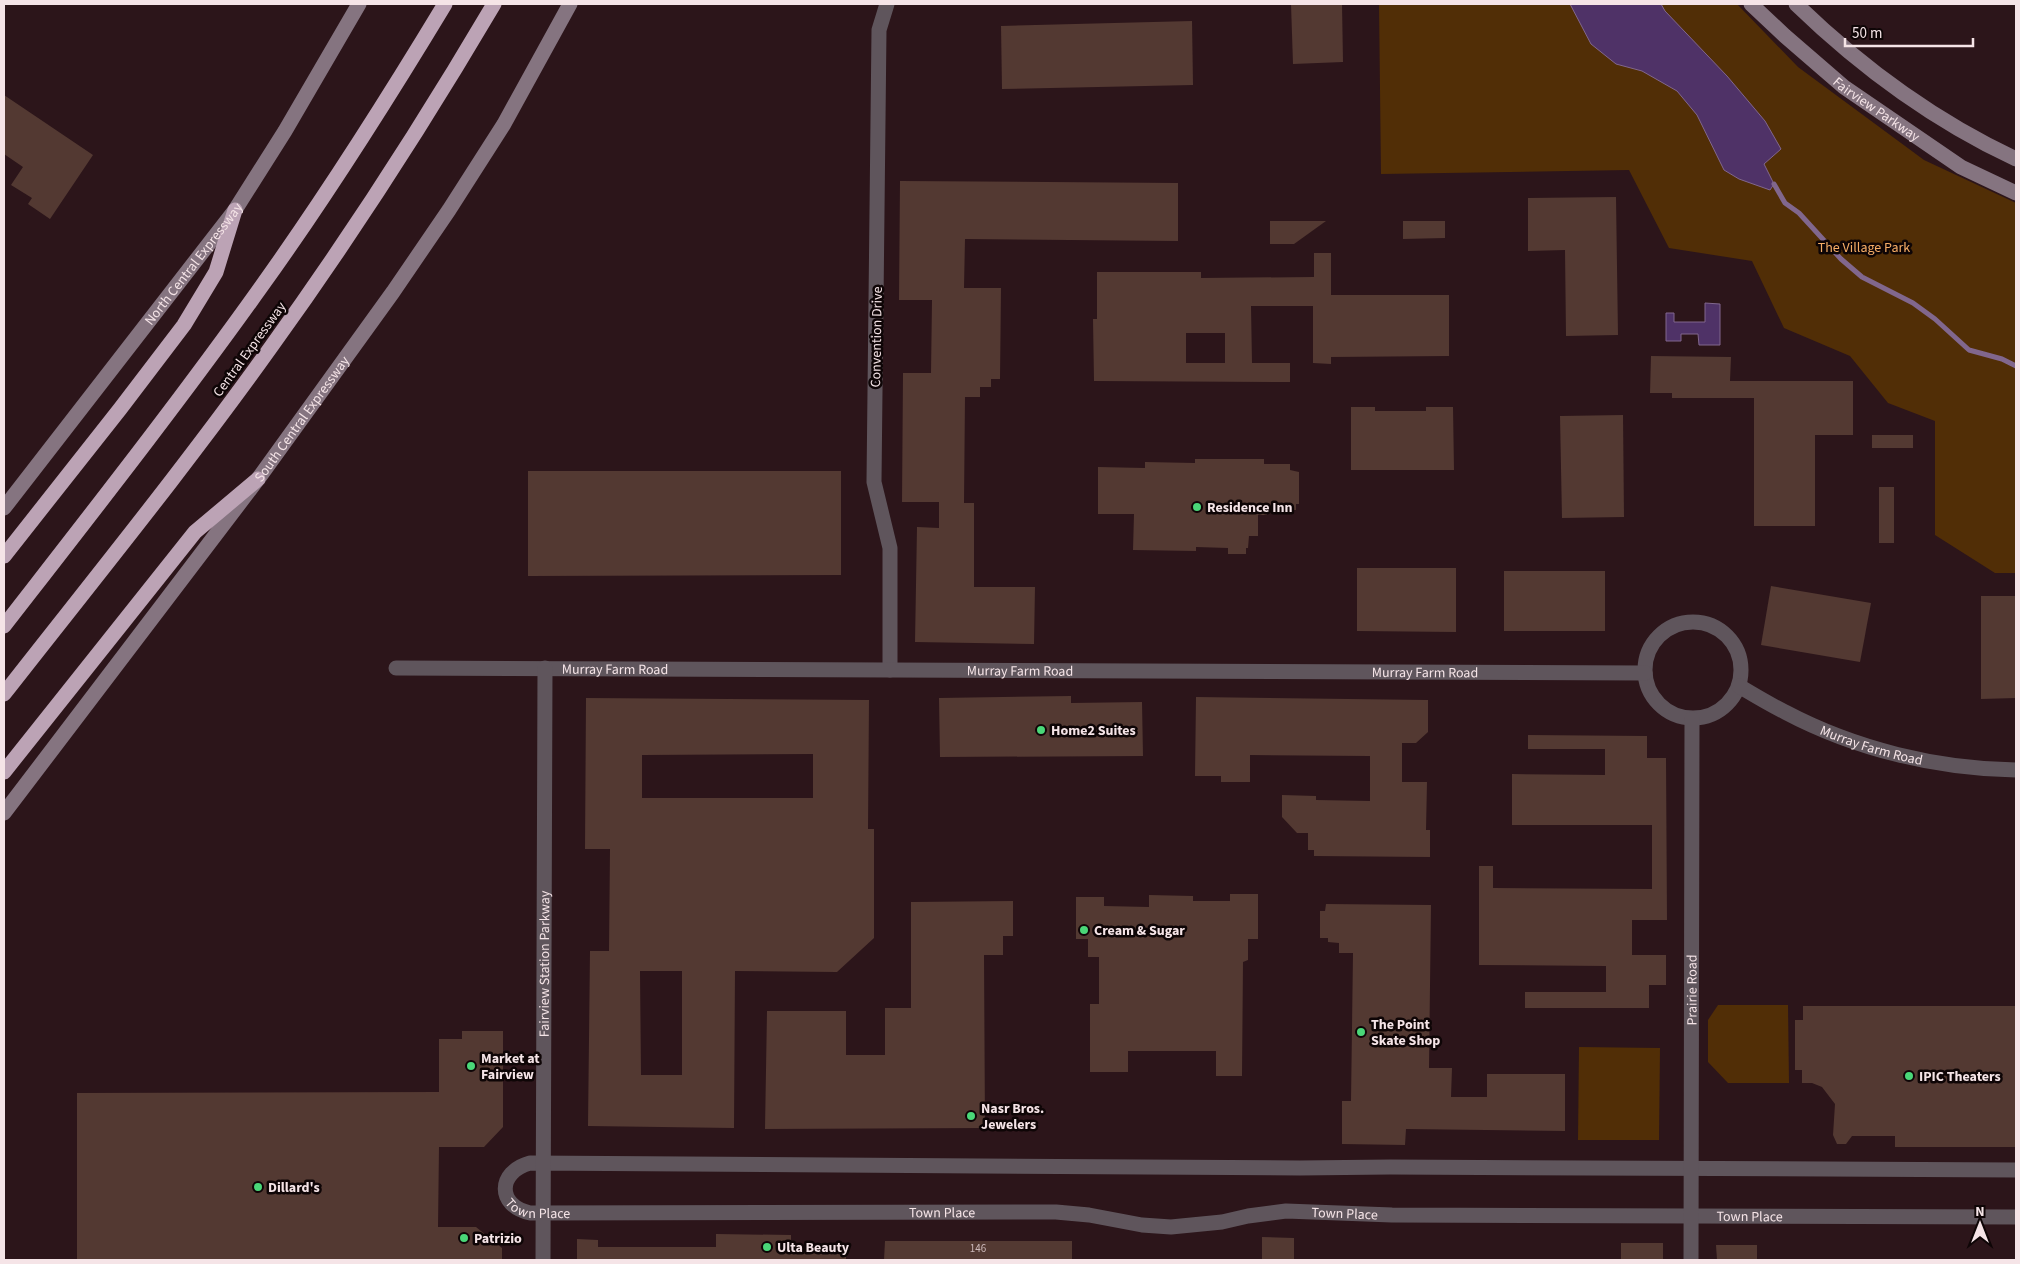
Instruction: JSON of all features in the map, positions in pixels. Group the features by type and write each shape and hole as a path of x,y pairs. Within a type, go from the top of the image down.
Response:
{"highway":[{"name":"Central Expressway","path":"4,626 152,436 262,286 331,186 397,84 445,4"},
{"name":"Central Expressway","path":"4,694 196,448 271,347 376,195 494,4"},
{"path":"4,556 184,325 216,272 235,210"},
{"path":"4,772 195,532 258,478"}],"main road":[{"name":"North Central Expressway","path":"4,508 235,210 285,131 359,4"},
{"name":"South Central Expressway","path":"4,813 258,478 393,292 449,210 504,124 570,4"},
{"name":"Fairview Parkway","path":"1751,4 1844,87 1866,103 1961,167 2016,193"},
{"name":"Fairview Parkway","path":"1796,4 1863,63 1914,100 1976,140 2016,160"}],"street":[{"name":"Convention Drive","path":"887,4 879,30 874,482 890,548 890,670"},
{"path":"1692,622 1707,624 1721,631 1732,642 1739,656 1741,671 1739,686 1732,699 1721,710 1707,716 1692,719 1678,716 1665,710 1648,687 1645,673 1646,658 1652,644 1663,633 1676,625 1692,622"},
{"name":"Murray Farm Road","path":"396,668 1645,673"},
{"name":"Fairview Station Parkway","path":"543,1260 545,668"},
{"name":"Murray Farm Road","path":"1739,686 1794,716 1835,735 1886,752 1939,764 1993,770 2016,770"},
{"name":"Prairie Road","path":"1691,1260 1692,719"},
{"name":"Town Place","path":"2016,1170 530,1163 519,1166 510,1173 506,1183 506,1194 511,1204 519,1211 530,1213 1056,1212 1089,1215 1142,1224 1171,1226 1222,1222 1248,1216 1286,1211 1392,1215 2016,1217"}],"green space":[{"name":"The Village Park","path":"1379,4 1737,4 1798,67 1924,160 2016,203 2016,573 1995,573 1935,535 1935,421 1888,403 1850,356 1784,328 1752,261 1669,248 1629,170 1381,174"},
{"path":"1718,1005 1788,1005 1789,1083 1728,1083 1708,1062 1708,1020"},
{"path":"1579,1047 1660,1048 1659,1140 1578,1140"}],"shaded area":[{"path":"1570,4 1661,4 1665,11 1727,76 1765,121 1781,149 1764,164 1774,184 1770,190 1739,179 1724,170 1697,115 1677,91 1642,71 1616,64 1591,44"},
{"path":"1705,303 1720,304 1720,345 1699,345 1698,334 1681,334 1681,341 1666,341 1666,313 1674,313 1674,322 1705,322"}],"building":[{"path":"1291,4 1342,4 1343,62 1293,64"},
{"path":"1192,21 1193,85 1002,89 1001,26"},
{"path":"4,95 93,155 50,219 28,204 32,198 11,185 23,167 4,154"},
{"path":"900,181 1178,183 1178,241 965,239 964,288 1001,288 1000,379 991,379 991,387 980,387 980,397 965,397 964,503 974,503 974,587 1035,587 1034,644 915,642 917,527 939,528 939,502 902,502 903,373 931,373 932,300 899,300"},
{"path":"1616,197 1618,335 1566,336 1565,250 1528,251 1528,198"},
{"path":"1270,221 1326,221 1294,244 1270,244"},
{"path":"1403,221 1445,221 1445,238 1403,239"},
{"path":"1314,253 1331,253 1331,295 1449,295 1449,356 1331,357 1331,364 1313,363 1313,306 1251,306 1252,363 1290,363 1290,382 1094,381 1093,319 1097,319 1097,272 1201,272 1201,278 1314,277","holes":["1186,333 1225,333 1225,363 1186,363"]},
{"path":"1651,356 1731,357 1730,381 1853,381 1853,435 1815,435 1815,526 1754,526 1754,398 1672,398 1672,393 1650,393"},
{"path":"1351,407 1375,407 1375,411 1426,411 1426,407 1453,407 1454,470 1351,470"},
{"path":"1623,415 1624,517 1562,518 1560,416"},
{"path":"1872,435 1913,435 1913,448 1872,448"},
{"name":"Residence Inn","path":"1195,459 1264,459 1264,464 1290,464 1290,470 1299,472 1299,504 1296,504 1296,510 1267,510 1267,515 1258,515 1258,536 1249,536 1246,554 1228,554 1228,548 1196,547 1196,551 1133,550 1134,514 1098,514 1098,467 1145,468 1145,462 1195,463"},
{"path":"528,471 841,471 841,575 528,576"},
{"path":"1879,487 1894,487 1894,543 1879,543"},
{"path":"1357,568 1456,568 1456,632 1357,631"},
{"path":"1504,571 1605,571 1605,631 1504,631"},
{"path":"1771,586 1871,603 1860,662 1761,645"},
{"path":"1981,596 2016,596 2016,698 1981,699"},
{"name":"Home2 Suites","path":"1071,696 1071,703 1142,702 1143,756 940,757 939,698"},
{"path":"1196,697 1428,700 1428,732 1416,743 1402,743 1402,782 1427,782 1426,830 1430,830 1430,857 1314,856 1314,850 1308,850 1308,833 1297,833 1282,817 1282,795 1316,796 1316,800 1370,801 1370,756 1250,755 1250,782 1221,782 1221,776 1195,776"},
{"path":"586,698 869,700 868,829 874,829 874,938 837,972 735,971 734,1128 588,1126 590,951 609,951 610,849 585,849","holes":["813,754 813,798 642,798 642,755","640,971 682,971 682,1075 641,1075"]},
{"path":"1528,735 1647,736 1647,758 1666,758 1667,920 1632,920 1632,955 1666,955 1666,985 1649,985 1649,1008 1525,1008 1525,992 1606,992 1606,966 1479,965 1479,866 1493,866 1493,888 1652,889 1652,825 1512,825 1512,774 1605,775 1605,749 1528,749"},
{"path":"1230,894 1258,894 1258,939 1248,939 1248,960 1243,962 1242,1076 1216,1076 1216,1051 1128,1051 1128,1072 1090,1072 1090,1004 1099,1004 1099,957 1088,957 1088,939 1076,939 1076,897 1104,897 1104,906 1149,907 1149,895 1193,896 1193,901 1230,901"},
{"path":"1013,901 1013,936 1003,936 1003,955 984,955 985,1128 765,1129 767,1011 846,1011 846,1055 885,1055 885,1008 911,1008 911,902"},
{"path":"1326,904 1431,905 1429,1068 1452,1068 1451,1097 1487,1097 1487,1074 1565,1074 1565,1131 1406,1129 1405,1145 1342,1144 1342,1101 1351,1101 1353,953 1339,953 1339,943 1328,942 1328,938 1320,938 1320,911 1325,911"},
{"name":"IPIC Theaters","path":"1803,1006 2016,1006 2016,1147 1895,1147 1895,1136 1852,1136 1846,1144 1837,1144 1833,1135 1835,1104 1822,1087 1812,1083 1802,1083 1802,1070 1795,1070 1795,1020 1803,1020"},
{"name":"Dillard's","path":"462,1031 503,1031 503,1127 484,1147 439,1147 438,1227 476,1227 502,1248 502,1260 77,1260 77,1093 439,1092 439,1039 462,1039"},
{"path":"716,1234 791,1235 791,1246 846,1246 846,1260 577,1260 577,1239 598,1240 598,1247 716,1247"},
{"path":"1262,1237 1294,1238 1294,1260 1262,1260"},
{"path":"885,1241 1072,1241 1072,1260 884,1260"},
{"path":"1621,1243 1663,1243 1663,1260 1621,1260"},
{"path":"1716,1245 1757,1245 1757,1260 1717,1260"}],"waterway":[{"path":"1774,184 1785,203 1799,213 1841,259 1862,277 1913,303 1935,319 1969,350 2002,359 2016,366"}],"place":[{"name":"Residence Inn","path":"1197,507"},
{"name":"Home2 Suites","path":"1041,730"},
{"name":"Cream & Sugar","path":"1084,930"},
{"name":"The Point Skate Shop","path":"1361,1032"},
{"name":"Market at Fairview","path":"471,1066"},
{"name":"IPIC Theaters","path":"1909,1076"},
{"name":"Nasr Bros. Jewelers","path":"971,1116"},
{"name":"Dillard's","path":"258,1187"},
{"name":"Patrizio","path":"464,1238"},
{"name":"Ulta Beauty","path":"767,1247"}]}
